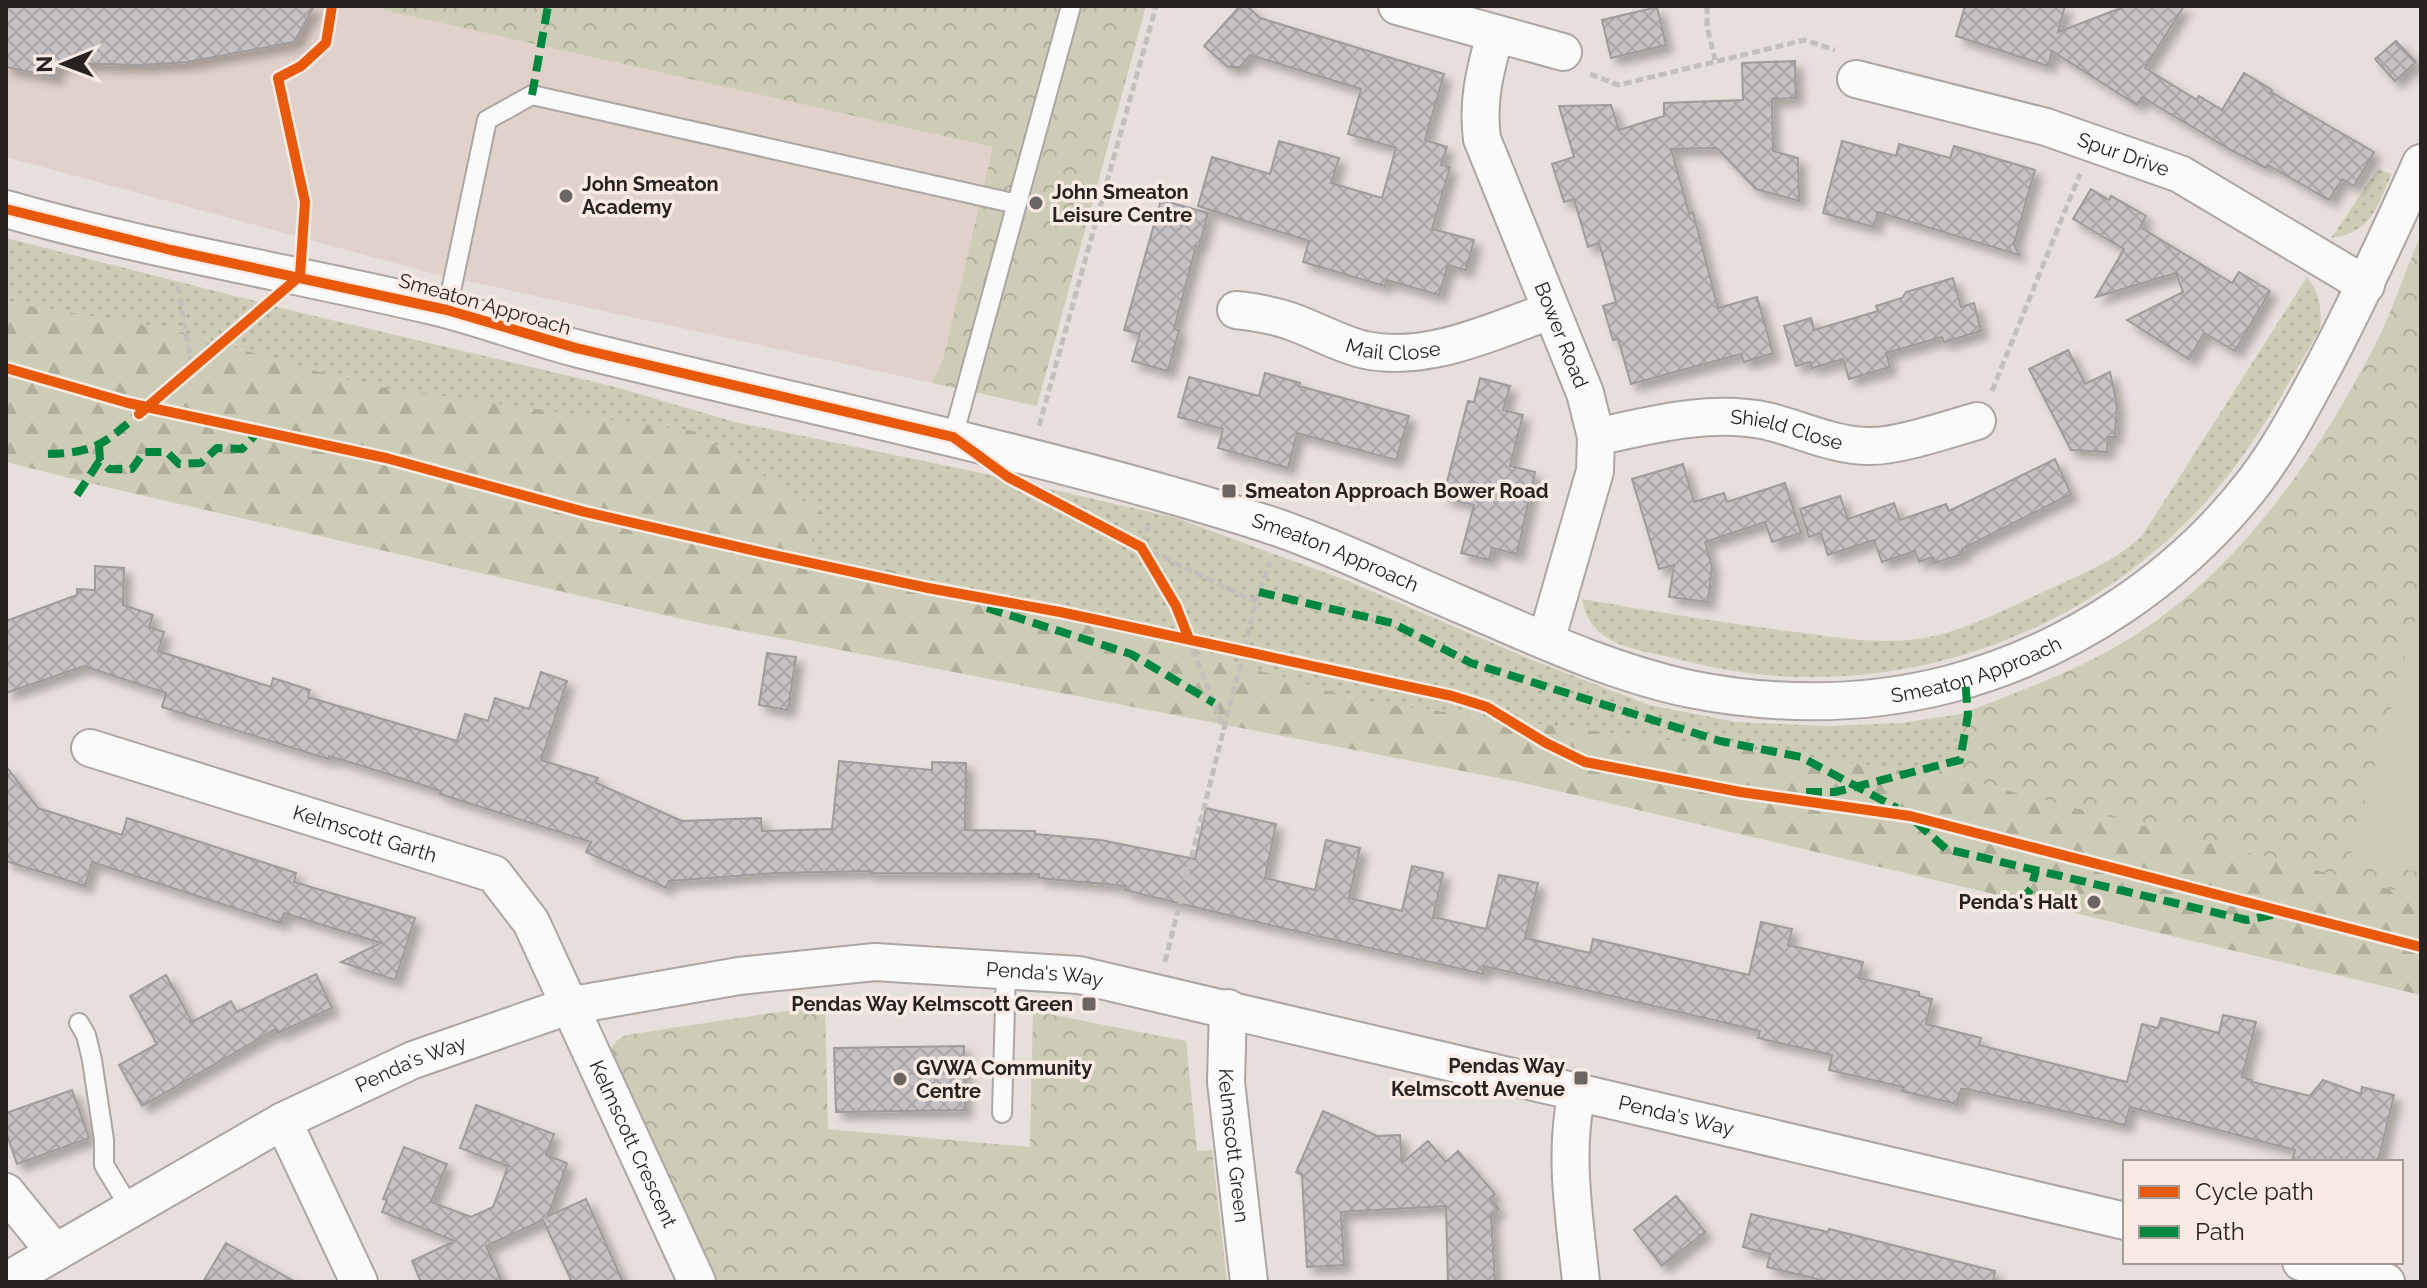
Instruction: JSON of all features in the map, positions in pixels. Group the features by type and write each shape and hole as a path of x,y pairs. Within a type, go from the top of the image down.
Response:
{"street":[{"path":"1397,6 1563,52"},
{"name":"Bower Road","path":"1495,34 1481,86 1479,113 1482,139 1585,393 1596,437 1595,471 1546,641"},
{"name":"Spur Drive","path":"1856,79 2046,127 2180,174 2366,285"},
{"name":"Smeaton Approach","path":"6,209 171,250 447,310 576,348 953,437 1161,492 1282,529 1546,641 1635,674 1680,687 1755,699 1818,702 1894,695 1955,683 2042,651 2083,630 2147,588 2194,548 2227,515 2283,440 2366,285 2421,163"},
{"name":"Mail Close","path":"1236,310 1291,321 1341,343 1391,353 1443,348 1550,311"},
{"name":"Shield Close","path":"1596,437 1667,422 1724,416 1765,421 1869,447 1977,421"},
{"name":"Kelmscott Garth","path":"90,748 494,874 531,922 568,1006"},
{"name":"Penda's Way","path":"6,1281 283,1121 413,1060 568,1006 739,976 875,962 1079,975 2123,1221"},
{"name":"Kelmscott Crescent","path":"568,1006 697,1282"},
{"name":"Kelmscott Green","path":"1228,1008 1226,1082 1249,1282"},
{"path":"1577,1093 1570,1124 1570,1159 1581,1282"},
{"path":"283,1121 359,1282"},
{"path":"6,1192 54,1251"},
{"path":"2310,1264 2386,1282"}],"lane":[{"path":"953,437 1071,6"},
{"path":"447,310 487,120 532,95 1017,204"},
{"path":"1002,1113 1006,970"},
{"path":"79,1023 86,1035 92,1060 104,1140 104,1165 130,1208"}],"path":[{"path":"1031,458 1156,6"},
{"path":"1707,6 1707,26 1715,60"},
{"path":"1563,52 1577,69 1618,85 1805,40 1836,50 1856,79"},
{"path":"1977,421 1998,380 2092,143"},
{"path":"171,250 189,371"},
{"path":"189,371 204,358"},
{"path":"1062,504 1141,547 1256,602"},
{"path":"1141,547 1154,513"},
{"path":"1141,547 1176,606 1224,730"},
{"path":"1157,992 1256,602 1273,554"}],"shaded area":[{"name":"John Smeaton Academy","path":"6,6 1029,6 944,356 932,383 431,273 6,157"}],"green space":[{"path":"385,6 1146,6 1037,406 932,383 944,356 993,147 384,10"},
{"path":"2378,169 2392,174 2371,216 2356,231 2331,238"},
{"path":"2421,234 2421,897 1951,776 1961,714 2067,672 2127,640 2202,583 2266,515 2321,438 2369,357"},
{"path":"6,238 298,312 612,386 735,422 972,471 1176,518 1348,581 1527,658 1649,705 1736,722 1827,726 1901,723 1961,714 1951,776 1366,702 1060,612 805,549 828,517 170,329 6,302"},
{"path":"2307,277 2319,302 2320,329 2243,456 2178,530 2119,579 2054,618 1984,648 1910,668 1835,677 1758,674 1634,649 1607,637 1587,616 1582,599 1842,638 1897,641 1934,636 1975,623 2081,575 2119,554 2142,536"},
{"path":"6,302 170,329 366,385 693,431 829,517 806,549 1060,612 1366,702 1951,776 2421,897 2421,995 1524,783 686,620 6,462"},
{"path":"2421,598 2421,873 2350,857"},
{"path":"825,1005 828,1129 1030,1147 1033,1011 1186,1041 1197,1151 1212,1150 1227,1282 713,1282 609,1057 611,1050 616,1041 626,1035"}],"building":[{"path":"6,6 314,6 294,42 187,62 141,65 58,63 55,77 6,67"},
{"path":"1240,6 1247,6 1260,18 1444,74 1425,140 1447,147 1441,165 1450,167 1432,229 1474,240 1466,270 1448,265 1439,295 1387,280 1385,286 1303,262 1309,241 1198,206 1212,157 1270,174 1279,141 1339,158 1331,183 1382,198 1396,148 1348,134 1361,89 1250,55 1240,67 1228,67 1204,46"},
{"path":"1965,6 2065,6 2058,32 2126,6 2184,6 2145,68 2197,100 2199,96 2222,110 2244,73 2374,152 2354,186 2342,179 2329,200 2268,165 2266,168 2231,150 2142,97 2137,105 2052,51 2048,66 1956,36"},
{"path":"1657,7 1666,45 1611,58 1602,20"},
{"path":"2396,41 2416,62 2395,81 2375,59"},
{"path":"1795,61 1796,98 1772,99 1773,151 1798,158 1799,201 1756,189 1717,148 1671,149 1689,213 1693,212 1718,308 1757,297 1773,353 1744,362 1741,354 1631,384 1618,339 1613,340 1603,306 1616,302 1599,243 1588,247 1574,199 1564,202 1552,164 1574,157 1559,106 1611,105 1619,130 1664,116 1664,103 1743,100 1742,63"},
{"path":"1842,141 1896,156 1899,144 1950,158 1954,146 2035,170 2014,244 2019,255 1878,212 1874,227 1823,213"},
{"path":"2091,189 2109,200 2111,196 2146,216 2140,227 2232,283 2239,272 2270,291 2235,351 2204,333 2189,359 2127,320 2183,292 2176,273 2096,297 2124,249 2073,219"},
{"path":"1161,200 1208,213 1174,329 1179,330 1168,371 1132,361 1140,334 1124,330"},
{"path":"1953,278 1961,307 1974,303 1981,331 1944,342 1942,337 1886,353 1890,367 1849,379 1843,359 1812,368 1810,362 1796,366 1784,326 1811,318 1814,330 1878,311 1876,306 1902,298 1906,292"},
{"path":"2068,350 2085,384 2110,372 2117,405 2115,437 2108,437 2107,452 2071,450 2029,369"},
{"path":"1265,373 1300,383 1299,386 1409,416 1396,460 1297,433 1288,468 1218,448 1223,429 1178,417 1189,377 1259,396"},
{"path":"1480,378 1510,386 1503,410 1523,415 1510,466 1535,472 1517,554 1492,548 1489,560 1461,553 1474,505 1443,497 1468,401 1474,402"},
{"path":"2055,459 2071,494 1962,549 1963,554 1934,563 1932,557 1919,562 1915,551 1882,562 1874,540 1828,555 1821,533 1809,537 1800,509 1840,496 1848,519 1894,503 1900,520 1946,504 1949,511"},
{"path":"1683,464 1694,502 1724,493 1727,502 1785,483 1801,533 1772,542 1765,522 1705,542 1712,567 1708,602 1669,597 1674,565 1659,569 1632,479"},
{"path":"95,566 124,568 123,605 153,615 149,627 164,632 158,651 271,687 273,678 310,690 308,697 457,741 465,714 488,721 495,698 529,709 541,672 567,681 541,760 598,778 596,783 682,821 761,818 762,831 832,829 839,761 932,770 932,762 966,763 965,830 1035,831 1035,834 1101,840 1195,859 1206,808 1276,824 1265,878 1315,890 1326,840 1360,848 1349,898 1402,911 1412,866 1443,873 1433,917 1486,929 1499,875 1538,883 1525,938 1590,953 1593,939 1749,975 1761,922 1792,929 1788,945 1863,962 1859,978 1919,992 1919,996 1932,999 1926,1024 1981,1038 1979,1045 2127,1082 2142,1024 2158,1028 2161,1018 2219,1033 2223,1015 2256,1022 2242,1077 2252,1082 2310,1096 2323,1080 2361,1094 2362,1087 2394,1095 2378,1160 2292,1160 2295,1150 2130,1107 2125,1125 1967,1089 1961,1089 1957,1104 1902,1091 1903,1087 1829,1070 1832,1055 1758,1038 1760,1031 1484,966 1483,974 1125,890 1126,886 1039,878 1039,874 870,871 776,873 669,881 666,888 586,852 591,842 375,770 329,756 328,759 162,707 166,693 84,666 6,693 6,621 77,595 77,589 95,590"},
{"path":"767,653 796,657 788,710 759,705"},
{"path":"6,766 38,808 122,835 127,818 296,873 294,882 415,918 395,980 341,962 381,943 284,913 281,923 92,862 85,886 6,861"},
{"path":"316,974 332,1008 278,1033 276,1029 142,1106 119,1065 157,1044 130,996 166,975 192,1022 231,1001 237,1012"},
{"name":"GVWA Community Centre","path":"964,1046 965,1110 836,1112 834,1048"},
{"path":"72,1090 89,1138 17,1164 6,1132 6,1113"},
{"path":"476,1105 554,1134 546,1155 567,1163 548,1216 586,1199 623,1282 572,1282 543,1220 486,1246 502,1282 421,1282 412,1261 455,1241 382,1212 387,1200 383,1199 404,1147 447,1164 431,1202 471,1217 493,1207 508,1166 460,1148"},
{"path":"1323,1111 1377,1136 1400,1135 1402,1163 1428,1141 1446,1162 1458,1151 1495,1194 1490,1199 1499,1209 1491,1216 1495,1282 1448,1282 1446,1206 1341,1212 1344,1265 1307,1267 1302,1175 1296,1172"},
{"path":"1676,1196 1705,1232 1662,1266 1634,1230"},
{"path":"1751,1214 1828,1232 1829,1229 1995,1271 1993,1282 1830,1282 1767,1267 1770,1254 1743,1247"},
{"path":"226,1243 249,1256 296,1282 203,1282"}],"marked path":[{"path":"532,95 548,6"},
{"path":"48,454 76,452 96,446 136,416"},
{"path":"99,446 100,460 109,469 132,469 144,452 167,452 179,464 201,463 217,448 242,449 259,431"},
{"path":"77,495 100,460"},
{"path":"1259,592 1392,623 1471,663 1720,741 1801,757 1897,808"},
{"path":"987,608 1131,654 1214,703"},
{"path":"1806,792 1835,792 1960,760 1968,715 1965,679"},
{"path":"1916,822 1946,849 2247,920 2277,914"},
{"path":"2020,901 2031,889 2036,870"}],"cycle path":[{"path":"139,414 300,276 305,202 278,78 301,66 326,43 332,6"},
{"path":"6,209 171,250 447,310 576,348 953,437 1008,477 1141,547 1176,606 1189,639"},
{"path":"6,368 128,403 386,458 585,512 769,554 1060,612 1452,696 1487,707 1546,743 1585,762 1740,792 1910,816 2421,947"}],"place":[{"name":"John Smeaton Academy","path":"566,196"},
{"name":"John Smeaton Leisure Centre","path":"1036,203"},
{"name":"Smeaton Approach Bower Road","path":"1229,491"},
{"name":"Penda's Halt","path":"2094,902"},
{"name":"Pendas Way Kelmscott Green","path":"1089,1004"},
{"name":"Pendas Way Kelmscott Avenue","path":"1581,1078"},
{"name":"GVWA Community Centre","path":"900,1079"}]}
